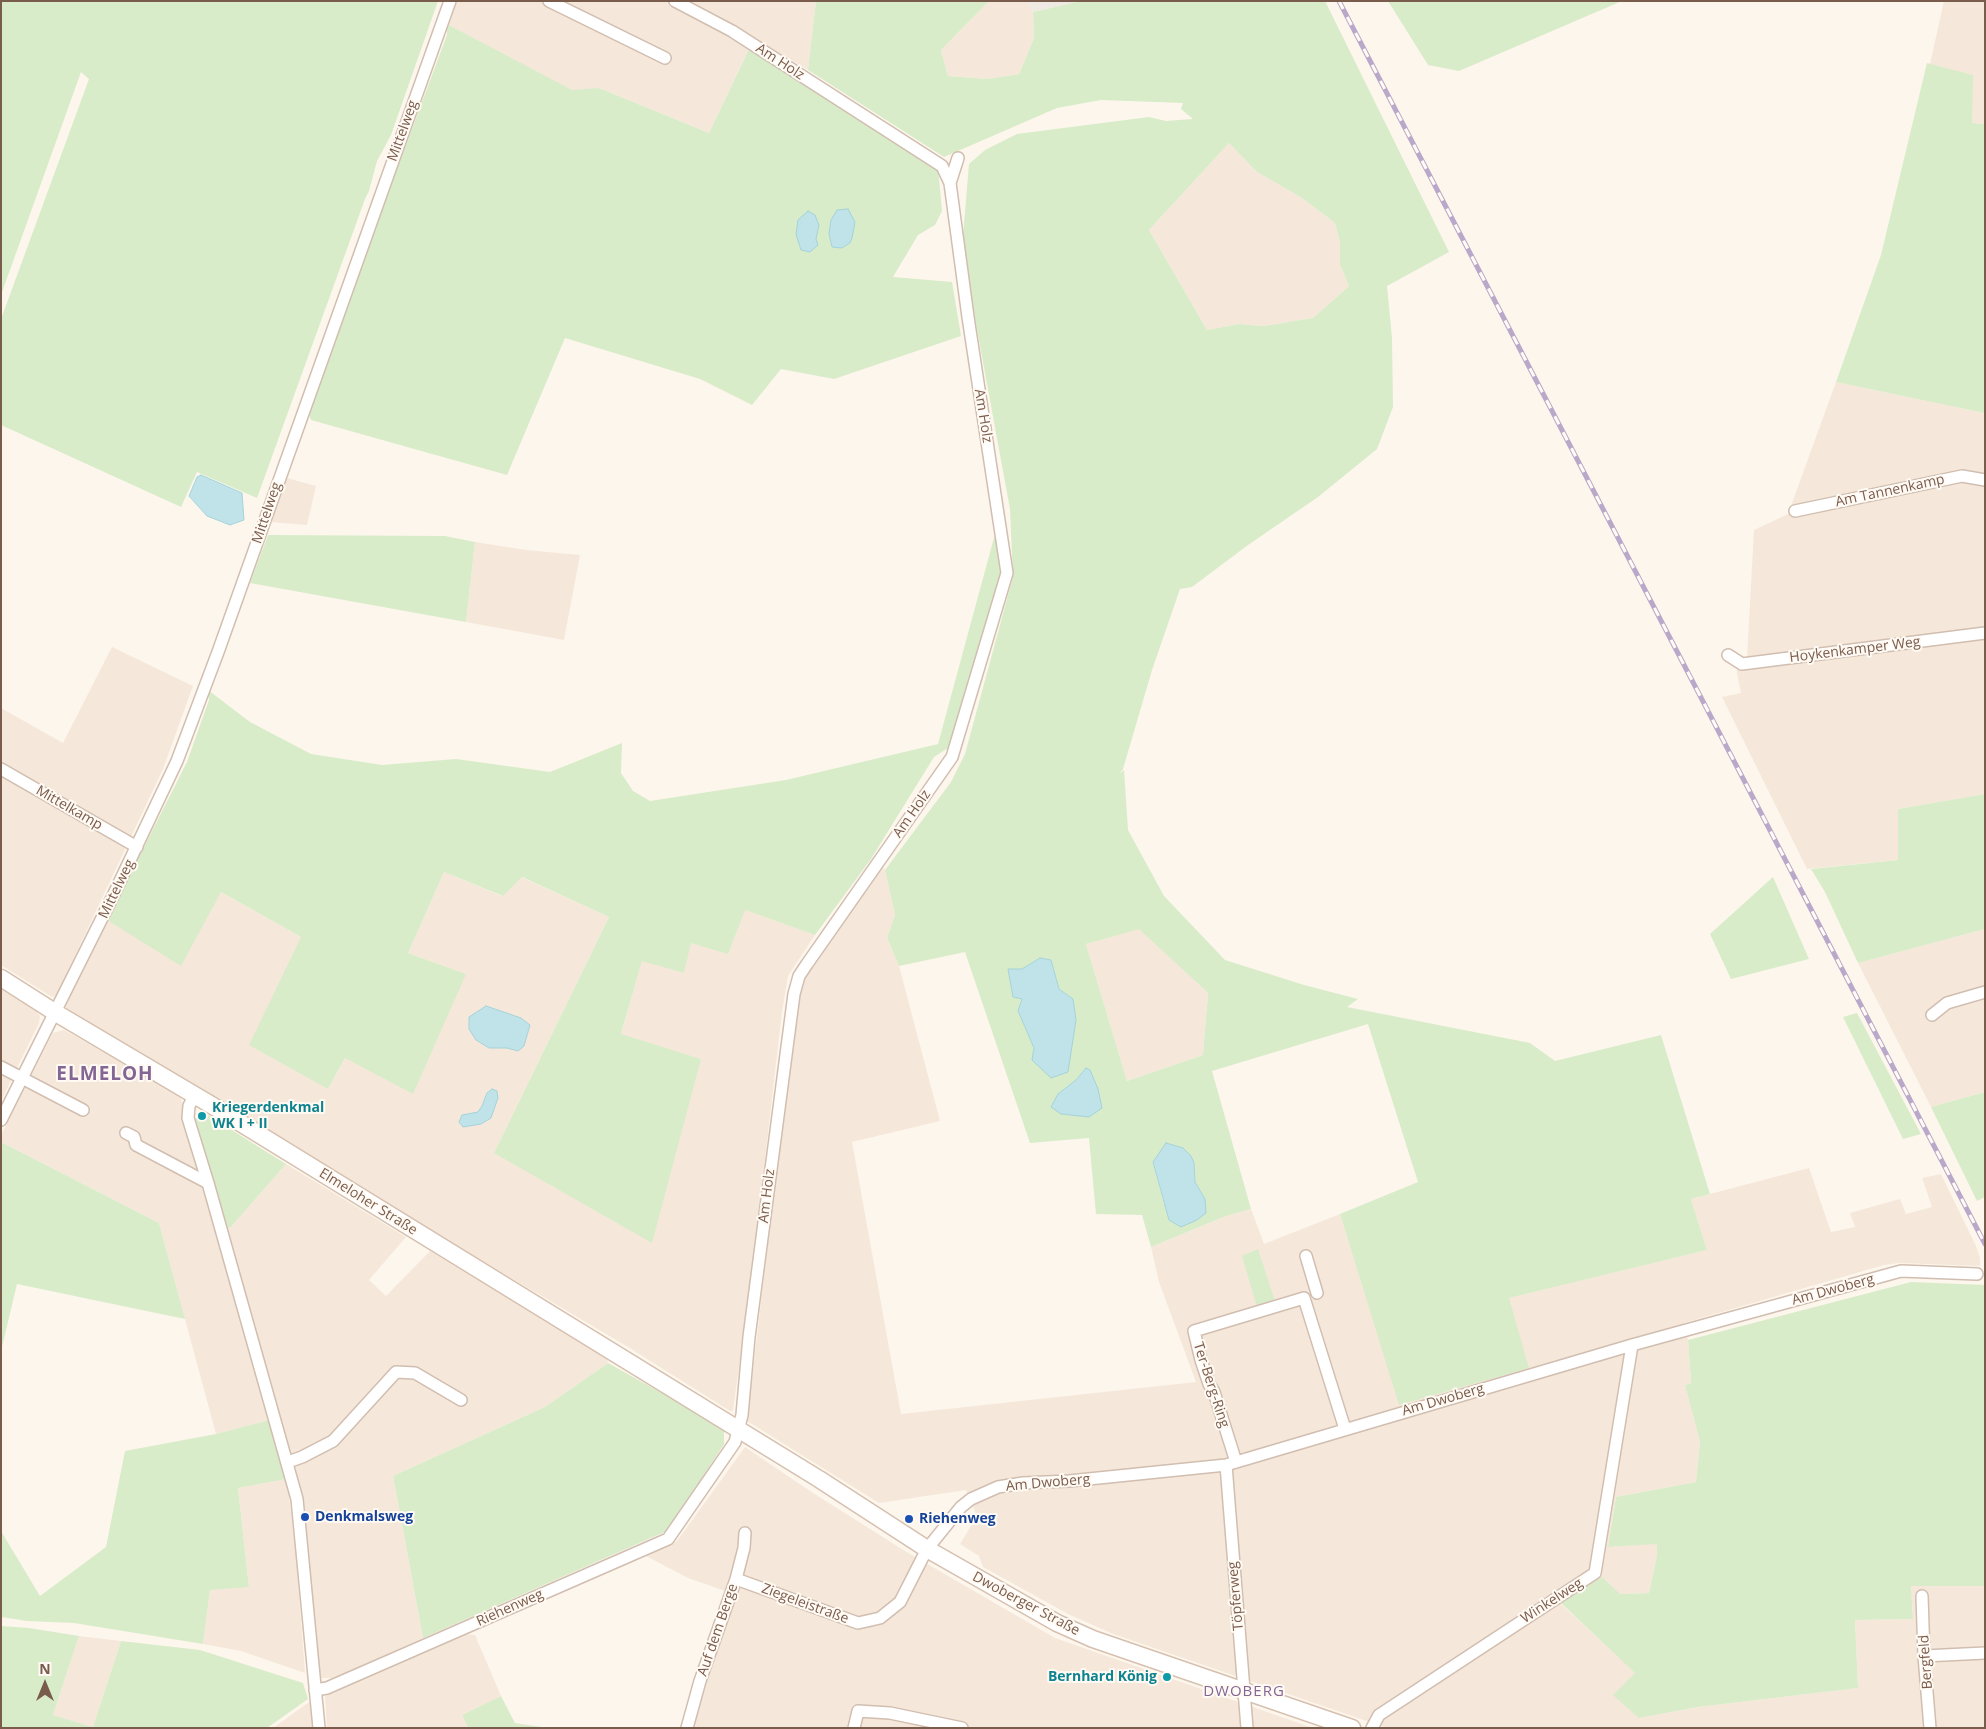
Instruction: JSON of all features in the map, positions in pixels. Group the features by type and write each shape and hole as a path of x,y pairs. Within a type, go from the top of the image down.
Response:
{"street":[{"name":"Mittelweg","path":"1,1120 56,1013 177,761 218,652 450,1"},
{"path":"549,1 665,58"},
{"name":"Am Holz","path":"675,1 732,31 942,166 950,183 968,317 1007,573 952,757 799,976 794,994 749,1337 742,1415 736,1429"},
{"name":"Am Holz","path":"950,183 958,158"},
{"name":"Am Tannenkamp","path":"1795,511 1962,476 1985,480"},
{"name":"Hoykenkamper Weg","path":"1728,655 1742,664 1985,633"},
{"name":"Mittelkamp","path":"1,769 137,847"},
{"name":"Elmeloher Straße","path":"1,978 56,1013 213,1106 754,1439"},
{"path":"1932,1015 1947,1002 1985,992"},
{"path":"1,1066 83,1110"},
{"path":"194,1096 189,1106 188,1118 288,1462 300,1516 319,1728"},
{"path":"126,1133 134,1137 136,1145 208,1183"},
{"name":"Ter-Berg-Ring","path":"1231,1463 1214,1392 1209,1384 1201,1360 1194,1331 1319,1293 1306,1256"},
{"name":"Am Dwoberg","path":"927,1549 961,1507 972,1499 998,1487 1231,1463 1632,1345 1901,1271 1977,1274"},
{"path":"1304,1298 1345,1429"},
{"name":"Winkelweg","path":"1372,1728 1379,1715 1595,1573 1632,1345"},
{"path":"288,1462 333,1441 396,1372 415,1373 461,1400"},
{"name":"Riehenweg","path":"315,1690 327,1688 668,1539 735,1442 736,1429"},
{"name":"Dwoberger Straße","path":"754,1439 927,1549 1057,1623 1093,1639 1352,1728"},
{"name":"Töpferweg","path":"1231,1463 1247,1728"},
{"name":"Auf dem Berge","path":"687,1728 700,1681 736,1579 744,1548 745,1532"},
{"name":"Ziegeleistraße","path":"736,1579 858,1623 880,1618 900,1602 927,1549"},
{"name":"Bergfeld","path":"1922,1596 1924,1656 1930,1728"},
{"path":"1924,1656 1985,1653"},
{"path":"854,1728 858,1711 890,1713 962,1728"}],"shaded area":[{"path":"455,1 816,1 808,70 754,38 709,133 599,88 572,91 447,24"},
{"path":"989,1 1028,1 1033,12 1034,38 1019,74 987,79 948,76 941,50"},
{"path":"1028,1 1081,1 1033,12"},
{"path":"1944,1 1985,1 1985,124 1972,123 1972,75 1930,64"},
{"path":"1229,143 1257,172 1302,198 1335,223 1340,242 1340,265 1349,286 1313,318 1264,326 1239,324 1207,330 1149,230"},
{"path":"1836,382 1984,413 1985,409 1985,794 1898,809 1898,860 1807,869 1722,697 1741,693 1737,673 1737,660 1747,659 1754,530 1788,514"},
{"path":"287,478 316,486 307,525 270,522"},
{"path":"475,542 526,550 580,555 564,640 466,622"},
{"path":"112,647 193,686 163,769 56,996 52,997 1,965 1,708 63,743"},
{"path":"880,864 885,870 895,915 887,938 899,966 940,1121 852,1142 901,1414 1196,1382 1159,1282 1151,1247 1226,1216 1251,1209 1264,1244 1340,1214 1400,1405 1508,1298 1707,1250 1691,1199 1809,1168 1831,1232 1855,1227 1850,1213 1900,1199 1906,1214 1932,1207 1922,1178 1941,1174 1976,1246 1980,1258 1980,1266 1900,1263 1884,1265 1684,1323 1688,1340 1691,1383 1685,1385 1700,1442 1696,1482 1616,1497 1608,1547 1657,1543 1657,1555 1649,1593 1620,1594 1561,1604 1636,1673 1639,1718 1698,1707 1858,1688 1855,1620 1913,1619 1911,1586 1985,1586 1985,1728 1387,1728 1113,1634 1068,1614 983,1567 979,1556 960,1544 977,1516 966,1490 879,1503 747,1421 790,1056 802,977"},
{"path":"444,872 502,896 521,877 609,917 494,1153 701,1059 621,1035 642,960 684,973 690,943 745,910 815,935 788,976 733,1411 730,1411 628,1347 403,1214 300,1149 66,1008 68,999 107,920 221,892 301,937 328,1089 345,1058 466,974 408,953"},
{"path":"1139,928 1208,993 1203,1055 1127,1081 1086,944"},
{"path":"1985,929 1985,1092 1931,1107 1858,963"},
{"path":"1,989 36,1011 40,1016 39,1023 1,1101"},
{"path":"64,1030 180,1095 269,1420 216,1434 159,1223 1,1142 1,1135 53,1033"},
{"path":"286,1164 406,1237 369,1280 386,1296 430,1251 607,1358 608,1363 545,1407 393,1476 423,1638 335,1678 321,1678 296,1480 226,1229 231,1227"},
{"path":"745,1447 905,1551 1055,1638 1313,1728 682,1728 725,1591 688,1578 646,1556 677,1541"},
{"path":"287,1479 296,1554 305,1673 241,1651 203,1644 210,1590 249,1586 238,1488"},
{"path":"466,1634 475,1635 501,1696 462,1715 468,1728 327,1728 325,1696"},
{"path":"79,1636 121,1641 93,1727 53,1715"},
{"path":"312,1701 314,1728 273,1728 305,1705"}],"green space":[{"path":"1,1 438,1 391,135 377,161 369,191 257,498 197,472 181,507 1,425 1,319 89,79 81,72 1,295"},
{"path":"816,1 989,1 941,50 948,76 987,79 1019,74 1034,38 1033,12 1081,1 1325,1 1449,252 1387,286 1392,338 1393,407 1377,449 1318,497 1248,545 1192,587 1180,589 1152,670 1123,769 1119,774 1124,770 1128,830 1164,896 1225,960 1304,985 1358,999 1347,1007 1530,1043 1555,1061 1661,1035 1710,1194 1691,1199 1707,1250 1509,1298 1529,1368 1399,1405 1340,1214 1418,1182 1368,1024 1212,1071 1251,1209 1226,1216 1151,1247 1142,1215 1096,1214 1089,1138 1030,1143 965,952 899,966 887,938 895,915 885,870 951,782 965,754 1013,577 1010,509 962,248 969,164 985,150 1017,134 1149,117 1166,121 1193,119 1181,109 1183,103 1101,100 1057,108 944,157 808,70","holes":["1229,143 1257,172 1302,198 1335,223 1340,242 1340,265 1349,286 1313,318 1264,326 1239,324 1207,330 1149,230","1139,929 1208,993 1203,1055 1127,1081 1086,944","1040,958 1051,960 1059,989 1073,999 1076,1020 1034,1048 1018,1011 1022,999 1022,969","1086,1068 1089,1117 1058,1094 1076,1080","1191,1156 1194,1163 1195,1182 1205,1199 1164,1204 1153,1163"]},
{"path":"1388,1 1622,1 1459,71 1428,65"},
{"path":"447,24 572,90 599,88 709,133 750,47 938,167 942,211 935,225 918,235 893,277 952,282 961,336 834,379 781,369 752,405 700,379 565,338 507,475 311,420 308,412 310,403 447,35"},
{"path":"1927,63 1973,75 1972,123 1985,124 1984,413 1836,382 1881,255"},
{"path":"995,534 1002,573 948,748 934,757 871,859 815,935 745,910 728,954 691,943 684,973 642,961 621,1034 701,1059 652,1243 494,1153 609,917 522,877 503,896 444,872 408,953 466,974 413,1094 345,1058 328,1089 249,1045 301,937 221,892 181,966 107,920 187,762 209,700 208,690 250,722 311,754 382,765 456,759 550,772 622,743 621,773 633,791 650,801 786,780 938,744"},
{"path":"268,535 445,536 475,542 466,622 250,583"},
{"path":"1985,794 1985,929 1858,963 1825,892 1811,869 1898,860 1898,809"},
{"path":"1773,877 1809,959 1731,979 1710,934"},
{"path":"1857,1013 1921,1134 1903,1139 1843,1017"},
{"path":"1985,1092 1985,1197 1977,1201 1931,1107"},
{"path":"203,1112 286,1164 231,1227 226,1229 194,1120"},
{"path":"1,1142 159,1223 185,1319 17,1284 1,1351"},
{"path":"1258,1249 1275,1301 1257,1307 1242,1256"},
{"path":"1911,1282 1985,1285 1985,1586 1911,1586 1913,1619 1855,1620 1858,1688 1698,1707 1639,1718 1613,1695 1635,1673 1561,1603 1602,1577 1620,1594 1649,1593 1657,1555 1657,1544 1608,1547 1616,1497 1696,1482 1700,1442 1685,1385 1691,1383 1688,1340"},
{"path":"608,1363 724,1428 724,1444 669,1530 423,1638 393,1476 545,1407"},
{"path":"269,1420 287,1479 238,1488 249,1587 210,1590 203,1644 74,1623 27,1621 1,1617 1,1531 40,1596 106,1547 125,1451 216,1434"},
{"path":"1,1626 29,1628 79,1636 53,1715 93,1727 121,1641 200,1650 303,1683 308,1699 267,1728 1,1728"},
{"path":"501,1696 515,1723 548,1728 468,1728 462,1715"}],"water":[{"path":"848,209 855,222 850,243 842,248 832,247 829,234 831,220 837,210"},
{"path":"808,211 815,215 819,225 816,239 818,245 810,252 801,250 796,234 798,220"},
{"path":"201,475 242,493 244,520 230,525 207,516 189,496 197,477"},
{"path":"1040,958 1051,960 1059,989 1073,999 1076,1020 1068,1072 1051,1078 1032,1060 1034,1048 1018,1011 1022,999 1013,997 1008,969 1022,969"},
{"path":"486,1006 521,1018 530,1025 524,1046 518,1051 507,1048 489,1048 476,1040 469,1029 469,1017"},
{"path":"1086,1068 1090,1070 1098,1089 1102,1108 1089,1117 1061,1114 1051,1107 1058,1094 1076,1080"},
{"path":"492,1089 497,1091 498,1098 491,1118 481,1124 463,1127 459,1122 462,1115 478,1112 487,1093"},
{"path":"1166,1143 1183,1148 1191,1156 1194,1163 1195,1182 1205,1199 1206,1213 1197,1220 1181,1227 1169,1220 1153,1162"}],"railway":[{"path":"1339,1 1985,1244"}],"place":[{"name":"Kriegerdenkmal WK I + II","path":"202,1116"},
{"name":"Denkmalsweg","path":"305,1517"},
{"name":"Riehenweg","path":"909,1519"},
{"name":"Bernhard König","path":"1167,1677"}],"district":[{"name":"ELMELOH","path":"105,1075"},
{"name":"DWOBERG","path":"1244,1692"}]}
